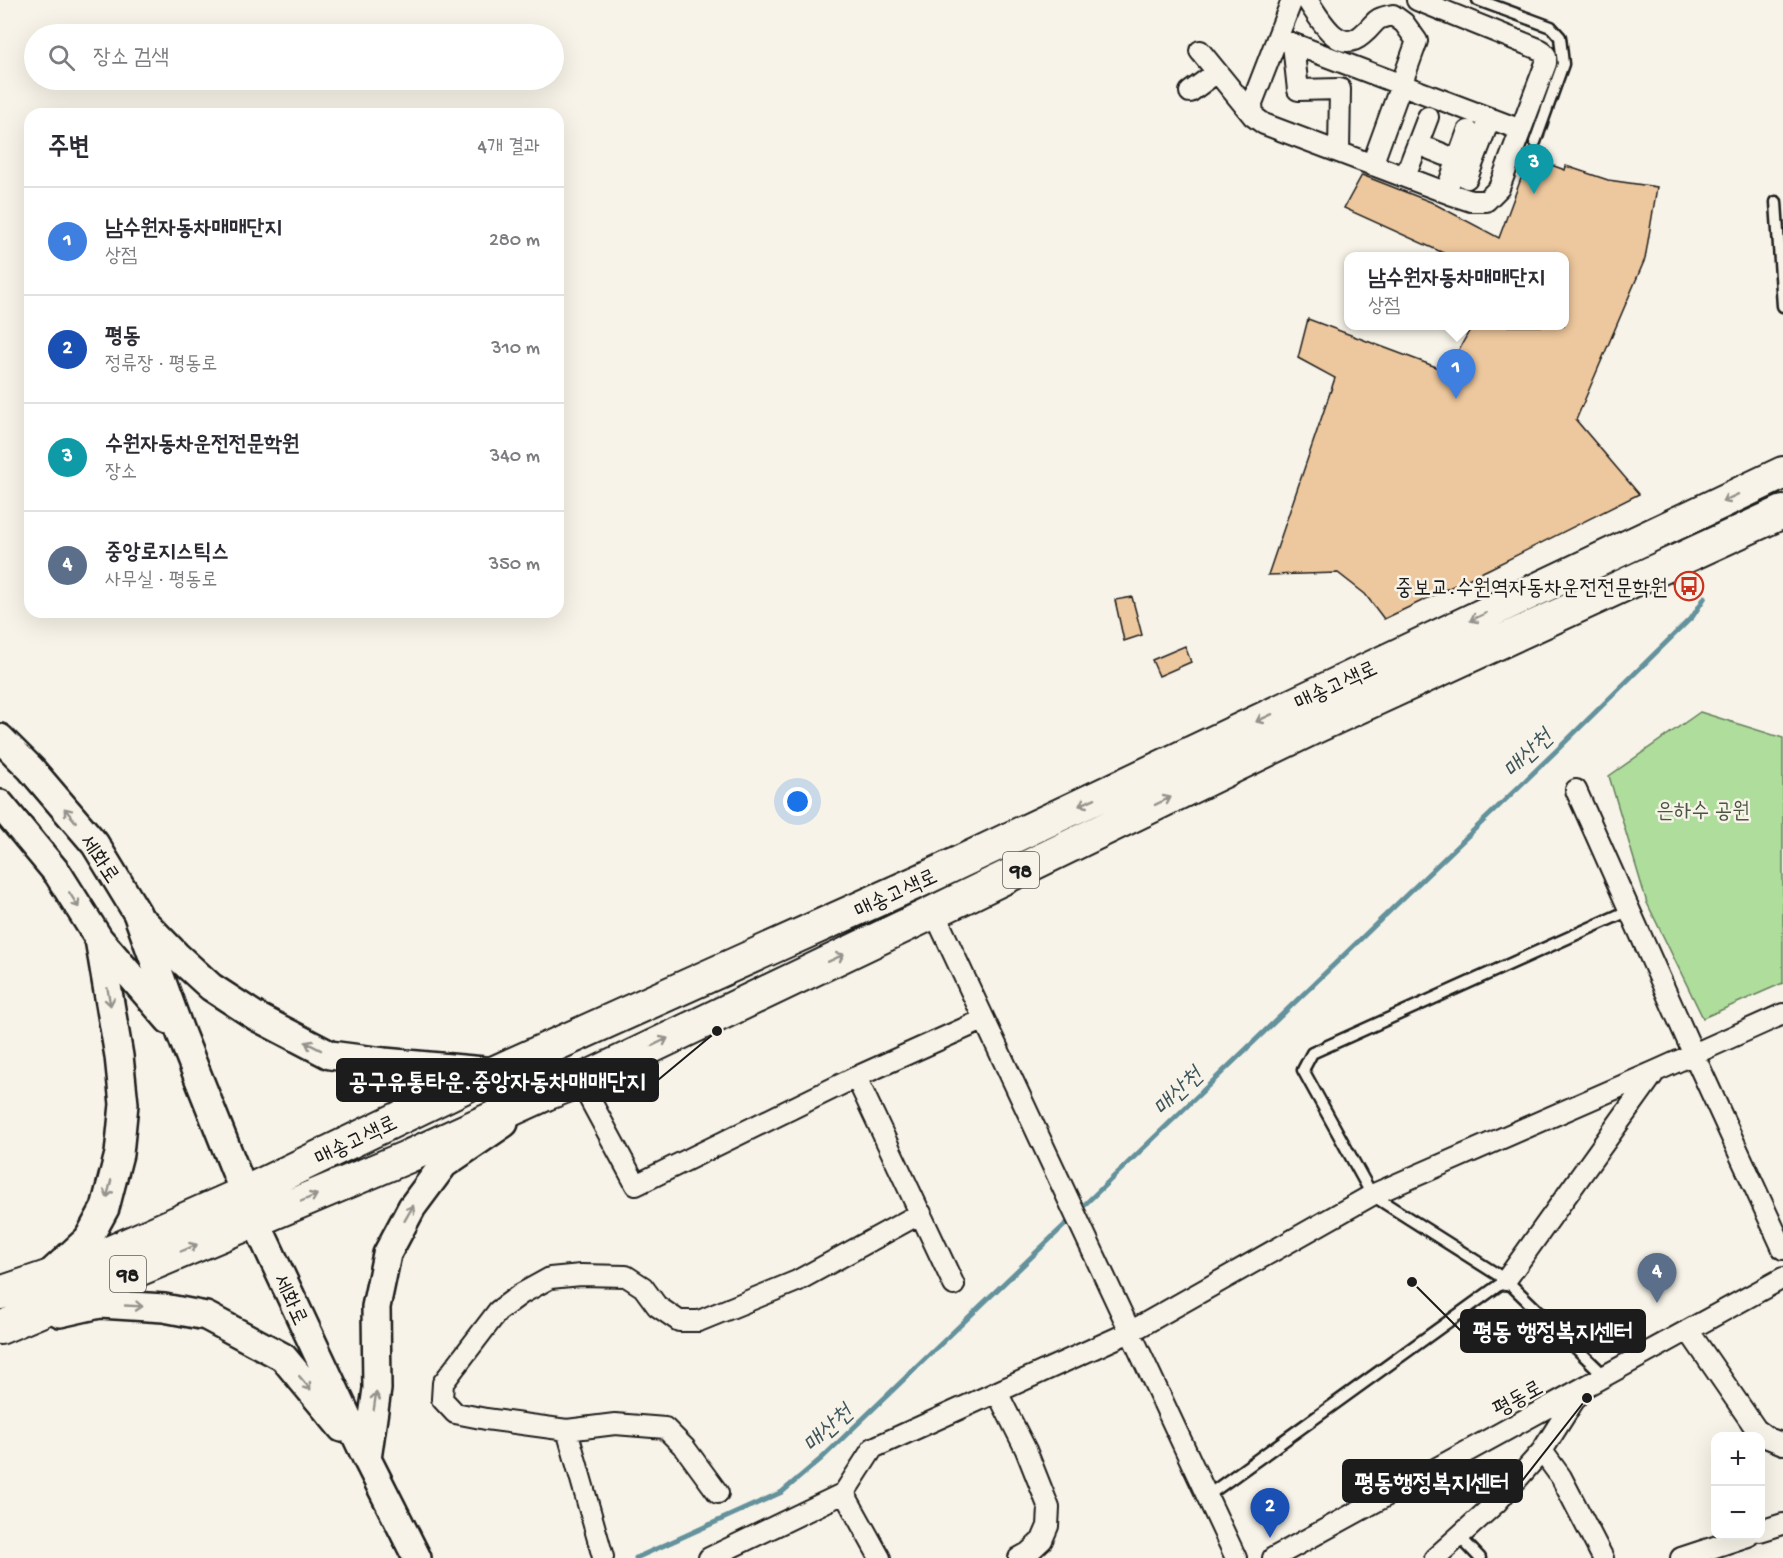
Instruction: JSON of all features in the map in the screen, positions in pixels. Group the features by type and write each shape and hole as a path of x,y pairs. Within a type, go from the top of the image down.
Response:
{"main road":[{"name":"매송고색로","path":"0,1293 250,1207 407,1157 580,1081 928,896 1783,473"},
{"name":"매송고색로","path":"7,1326 250,1207 495,1072 928,896 1313,728 1783,512"},
{"name":"세화로","path":"0,738 32,769 95,844 137,913 181,1034 250,1207 367,1459 417,1558"},
{"name":"세화로","path":"0,804 58,874 99,939 181,1034"},
{"path":"137,913 176,955 211,987 257,1017 330,1055 495,1072"},
{"path":"49,1275 88,1239 105,1208 119,1154 123,1092 99,939"},
{"path":"367,1459 377,1389 376,1308 387,1254 412,1207 444,1164 546,1094"},
{"path":"7,1326 100,1304 164,1308 206,1316 283,1357 367,1459"}],"street":[{"path":"1253,116 1252,103 1285,41 1293,0"},
{"path":"1307,0 1333,36 1342,41 1352,42 1362,36 1378,18 1394,15 1404,23 1417,41 1372,165"},
{"path":"1200,51 1253,116 1264,124 1471,201 1485,201 1499,188 1528,136 1546,56 1541,50 1418,0"},
{"path":"1285,41 1490,118 1528,136"},
{"path":"1285,41 1298,90 1340,89 1340,152"},
{"path":"1190,92 1217,72"},
{"path":"1446,192 1447,102"},
{"path":"1475,170 1490,118"},
{"path":"1405,177 1420,124"},
{"path":"1576,790 1783,1249"},
{"path":"928,896 983,1020 1236,1558"},
{"path":"709,1558 844,1493 873,1448 1130,1332 1372,1195 1783,1014"},
{"path":"580,1081 636,1185 856,1077 983,1020"},
{"path":"1506,1280 1656,1071"},
{"path":"856,1077 954,1285"},
{"path":"718,1493 685,1448 665,1428 615,1424 567,1430 455,1413 442,1399 443,1383 498,1311 521,1294 550,1278 581,1275 626,1276 643,1287 657,1306 679,1321 699,1321 796,1281 921,1213"},
{"name":"평동로","path":"1274,1558 1783,1278"},
{"path":"1688,1330 1756,1429 1768,1438 1783,1444"},
{"path":"1435,1558 1497,1502 1542,1451 1581,1389"},
{"path":"997,1392 1026,1450 1049,1508 1048,1526 1042,1540 1019,1558"},
{"path":"567,1430 603,1557"},
{"path":"1542,1451 1561,1477 1603,1558"},
{"path":"844,1493 880,1558"},
{"path":"1765,1530 1783,1524"},
{"path":"1681,1558 1736,1540"}],"lane":[{"path":"1478,0 1551,27 1560,38 1563,64 1528,136"},
{"path":"1776,202 1783,306"},
{"path":"1605,1376 1506,1280 1372,1195 1303,1070 1312,1053 1630,910"},
{"path":"1207,1496 1506,1280"},
{"path":"1459,1536 1480,1558"}],"green space":[{"name":"은하수 공원","path":"1700,712 1783,738 1783,983 1703,1018 1647,903 1609,776"}],"building":[{"path":"1529,157 1565,170 1566,166 1608,180 1657,187 1645,259 1576,420 1639,494 1384,619 1365,594 1338,573 1268,575 1335,378 1298,358 1308,319 1447,371 1470,330 1569,330 1569,252 1441,252 1344,208 1362,175 1431,202 1499,238"},
{"path":"1132,597 1142,635 1124,641 1115,600"},
{"path":"1185,646 1191,662 1159,676 1152,660"}],"waterway":[{"name":"매산천","path":"1078,1211 1557,750 1693,616 1705,597"},
{"name":"매산천","path":"636,1558 782,1492 822,1458 1072,1218"}],"place":[{"name":"수원자동차운전전문학원","path":"1534,194"},
{"name":"남수원자동차매매단지","path":"1456,399"},
{"name":"중보교.수원역자동차운전전문학원","path":"1689,586"},
{"name":"공구유통타운.중앙자동차매매단지","path":"717,1031"},
{"name":"평동 행정복지센터","path":"1412,1282"},
{"name":"중앙로지스틱스","path":"1657,1303"},
{"name":"평동행정복지센터","path":"1587,1398"},
{"name":"평동","path":"1270,1538"}]}
